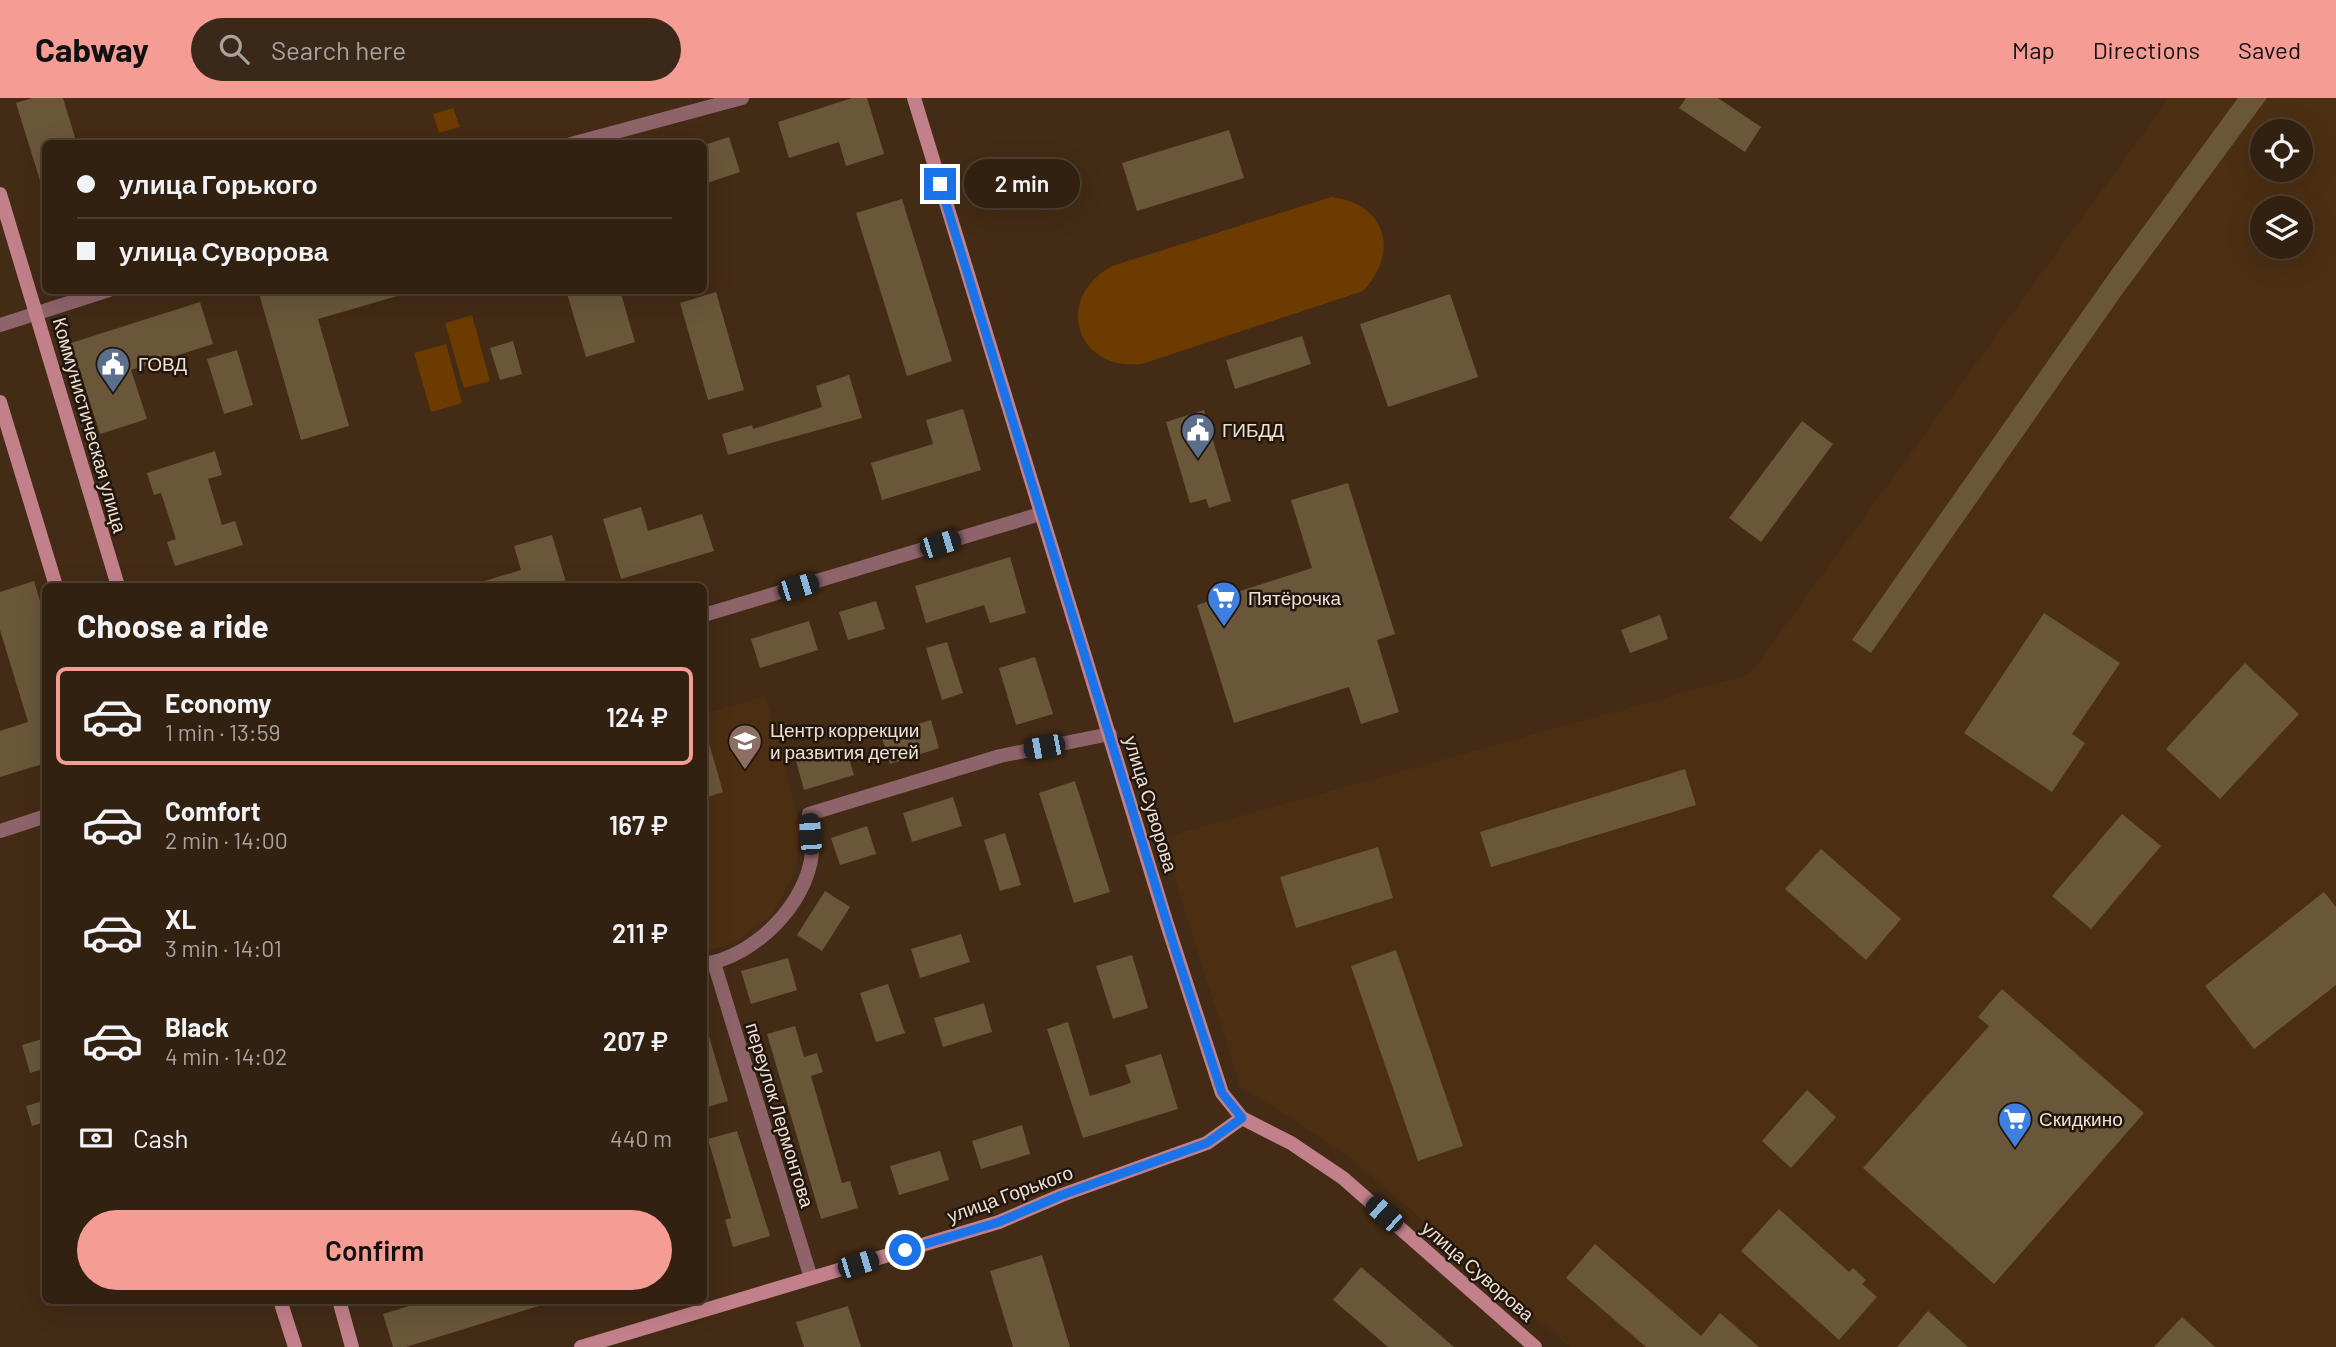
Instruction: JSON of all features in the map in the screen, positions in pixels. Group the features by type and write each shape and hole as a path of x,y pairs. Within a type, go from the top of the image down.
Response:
{"main road":[{"name":"улица Суворова","path":"914,98 1222,1093 1242,1118 1292,1143 1343,1178 1535,1347"},
{"name":"Коммунистическая улица","path":"0,194 117,583"},
{"path":"0,402 56,583"},
{"name":"улица Горького","path":"582,1347 999,1222 1062,1195 1207,1143 1242,1118"},
{"path":"281,1304 295,1347"},
{"path":"340,1304 352,1347"}],"street":[{"path":"586,140 742,98"},
{"path":"0,325 97,294"},
{"path":"707,614 1041,514"},
{"path":"709,964 772,928 801,890 812,853 809,814 1000,756 1110,734"},
{"path":"0,831 42,817"},
{"name":"переулок Лермонтова","path":"709,964 811,1278"}],"shaded area":[{"path":"2169,98 2336,98 2336,1347 1570,1347 1346,1154 1240,1086 1162,838 1750,674"},
{"path":"453,108 460,127 439,133 433,114"},
{"path":"1331,197 1350,201 1364,209 1375,219 1382,232 1384,246 1381,261 1375,276 1363,291 1142,364 1119,363 1101,357 1088,345 1080,330 1078,313 1083,296 1094,280 1112,266"},
{"path":"472,315 490,381 464,388 445,323"},
{"path":"446,344 462,403 431,412 414,353"},
{"name":"Центр коррекции и развития детей","path":"766,696 800,827 796,869 773,914 734,943 707,951 707,713"}],"building":[{"path":"32,98 63,98 76,140 42,140 42,187 16,103"},
{"path":"852,98 867,98 884,154 846,166 839,142 789,158 778,122"},
{"path":"1686,98 1718,98 1761,127 1745,152 1679,108"},
{"path":"2238,98 2267,98 2120,297 1871,653 1852,640 2111,271"},
{"path":"1229,130 1244,178 1137,211 1122,163"},
{"path":"729,137 740,172 707,183 707,144"},
{"path":"902,199 952,361 907,376 856,213"},
{"path":"716,292 744,390 708,400 680,303"},
{"path":"259,294 401,294 318,319 349,426 301,440"},
{"path":"567,294 621,294 635,342 586,357"},
{"path":"1450,294 1478,377 1388,407 1360,324"},
{"name":"ГОВД","path":"200,302 213,344 131,370 147,419 100,434 71,343"},
{"path":"1302,336 1311,364 1235,389 1226,360"},
{"path":"513,341 522,374 500,380 490,348"},
{"path":"237,350 253,405 224,414 207,359"},
{"path":"849,375 862,418 728,455 722,434 752,425 753,429 822,407 816,386"},
{"path":"963,409 981,470 882,500 871,463 933,444 926,420"},
{"name":"ГИБДД","path":"1204,410 1231,501 1209,508 1206,499 1190,503 1166,422"},
{"path":"1802,421 1833,444 1761,542 1729,518"},
{"path":"215,451 222,475 208,479 222,525 235,521 243,545 175,566 167,542 176,539 161,493 154,495 147,473"},
{"path":"1348,483 1395,634 1377,640 1399,712 1361,724 1349,687 1234,723 1197,605 1312,568 1291,500"},
{"path":"641,507 648,531 702,514 714,551 621,579 603,519"},
{"path":"552,535 566,583 481,583 521,570 514,546"},
{"path":"1010,557 1026,613 990,623 984,605 926,623 915,586"},
{"path":"34,581 42,608 42,764 0,777 0,731 28,722 0,630 0,592"},
{"path":"876,601 885,629 848,640 839,612"},
{"path":"2044,613 2120,663 2072,734 2085,743 2052,792 1964,733"},
{"path":"1660,615 1668,639 1630,653 1621,630"},
{"path":"809,621 818,650 760,668 751,639"},
{"path":"947,642 963,693 942,700 926,648"},
{"path":"1035,657 1053,714 1016,725 999,668"},
{"path":"2245,663 2299,714 2220,799 2166,749"},
{"path":"931,720 939,748 890,764 881,735"},
{"path":"707,740 708,740 723,792 707,797"},
{"path":"845,746 854,775 804,790 796,761"},
{"path":"1685,769 1696,805 1491,867 1480,832"},
{"path":"1075,781 1110,892 1074,903 1039,793"},
{"path":"953,797 962,826 912,842 903,813"},
{"path":"2122,814 2161,846 2091,929 2052,896"},
{"path":"867,826 876,854 840,865 831,838"},
{"path":"1005,833 1021,885 1000,891 984,840"},
{"path":"1378,847 1393,898 1296,928 1280,877"},
{"path":"1821,849 1901,919 1866,960 1785,889"},
{"path":"825,891 850,907 822,951 797,935"},
{"path":"2324,892 2336,907 2336,985 2254,1049 2205,986"},
{"path":"961,934 970,962 920,978 911,949"},
{"path":"1396,950 1463,1146 1418,1161 1351,966"},
{"path":"1132,955 1148,1008 1113,1019 1096,966"},
{"path":"788,958 797,990 751,1004 741,971"},
{"path":"888,984 905,1033 876,1042 860,993"},
{"path":"2002,989 2144,1113 1994,1284 1863,1168 1989,1026 1978,1017"},
{"path":"984,1003 992,1032 943,1047 934,1018"},
{"path":"1068,1022 1090,1096 1131,1083 1125,1065 1161,1054 1178,1109 1083,1138 1047,1029"},
{"path":"795,1026 804,1057 817,1053 823,1072 811,1076 842,1183 850,1181 858,1208 821,1219 767,1034"},
{"path":"707,1033 728,1101 707,1107"},
{"path":"42,1039 42,1069 30,1073 22,1045"},
{"path":"1807,1090 1836,1117 1791,1168 1762,1141"},
{"path":"42,1101 42,1123 32,1126 26,1106"},
{"path":"1022,1125 1030,1154 981,1169 972,1141"},
{"path":"737,1131 770,1236 733,1247 725,1220 731,1218 708,1139"},
{"path":"940,1151 949,1180 899,1195 890,1166"},
{"path":"1779,1209 1849,1272 1853,1268 1866,1280 1862,1284 1877,1297 1839,1340 1741,1251"},
{"path":"1595,1244 1701,1336 1720,1313 1759,1347 1646,1347 1566,1278"},
{"path":"1042,1255 1070,1347 1013,1347 990,1271"},
{"path":"1361,1267 1454,1347 1388,1347 1333,1300"},
{"path":"416,1304 545,1304 406,1347 393,1347 383,1314"},
{"path":"848,1306 861,1347 804,1347 796,1322"},
{"path":"1928,1311 1968,1347 1897,1347"},
{"path":"2182,1317 2215,1347 2154,1347"}],"place":[{"name":"ГОВД","path":"113,394"},
{"name":"ГИБДД","path":"1198,460"},
{"name":"Пятёрочка","path":"1224,628"},
{"name":"Центр коррекции и развития детей","path":"745,771"},
{"name":"Скидкино","path":"2015,1149"}],"route":[{"path":"905,1250 999,1222 1062,1195 1207,1143 1242,1118 1222,1093 1214,1070 940,184"}]}
